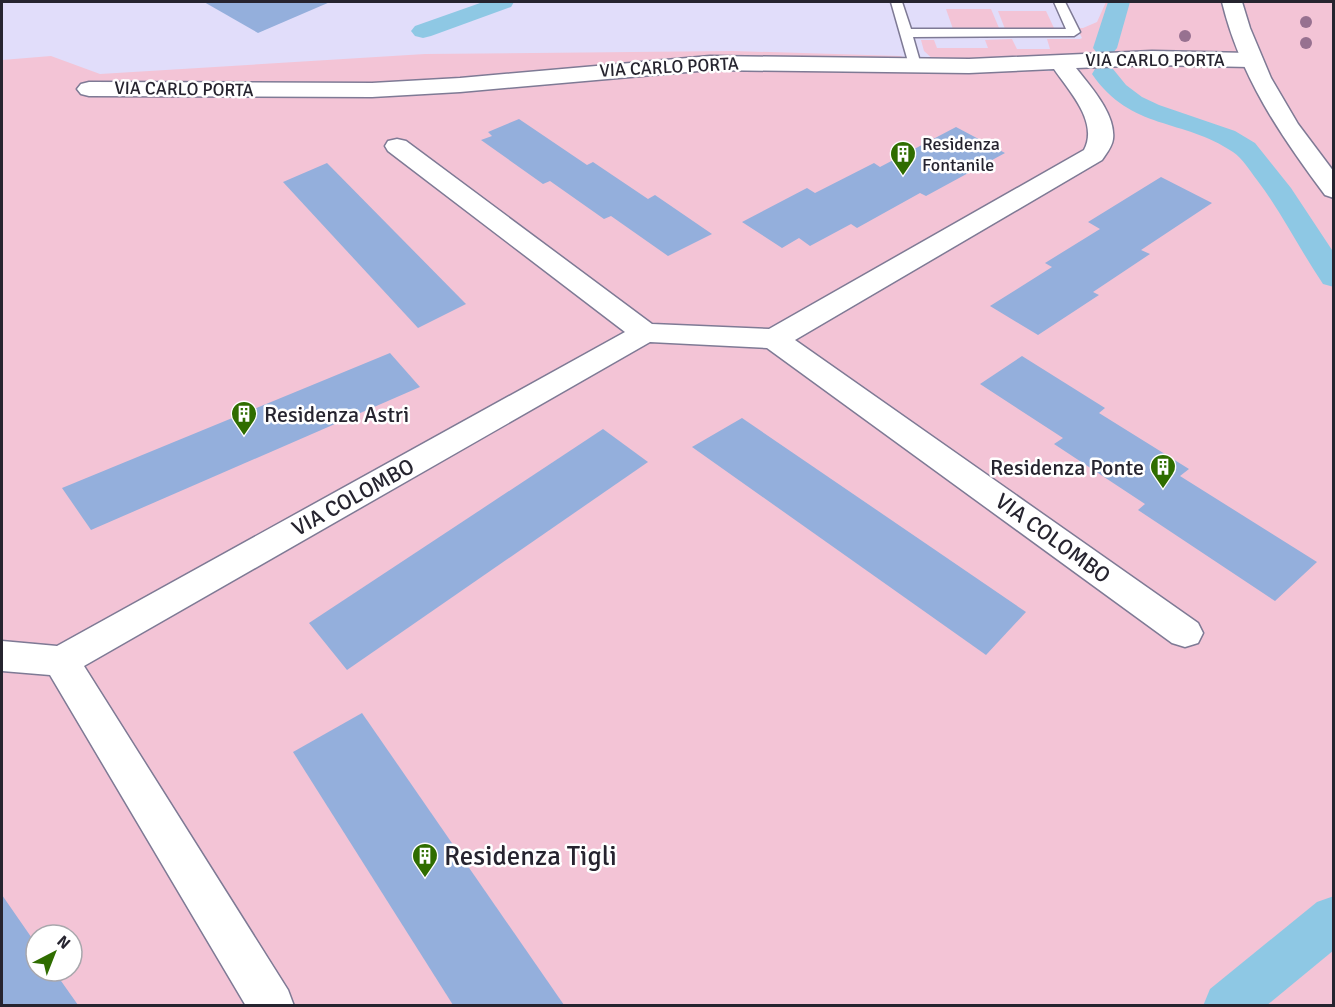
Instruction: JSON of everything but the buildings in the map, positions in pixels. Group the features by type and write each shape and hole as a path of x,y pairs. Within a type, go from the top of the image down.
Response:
{"street":[{"path":"1232,2 1250,60 1287,128 1334,190"},
{"name":"VIA CARLO PORTA","path":"89,89 372,90 460,85 710,63 969,66 1152,58 1250,60"},
{"path":"397,146 645,333 774,339 1093,155 1101,141 1100,126 1096,116 1060,61"},
{"name":"VIA COLOMBO","path":"62,661 645,333"},
{"name":"VIA COLOMBO","path":"774,339 1185,633"},
{"path":"2,656 62,661 272,1005"}],"lane":[{"path":"897,2 915,65"},
{"path":"907,33 1074,32 1060,2"}],"shaded area":[{"path":"1106,2 1333,2 1333,1005 2,1006 2,60 51,56 100,74 425,54 733,51 900,56 944,71 1079,71 1094,55 935,61 924,51 921,40 934,40 937,48 988,48 985,40 1012,39 1017,49 1050,49 1047,39 1080,39 1082,38 1077,28 1097,22"},
{"path":"946,9 991,9 999,28 953,29"},
{"path":"998,11 1046,11 1054,28 1005,29"}],"waterway":[{"path":"423,31 503,2"},
{"path":"1105,48 1119,2"},
{"path":"1104,74 1117,90 1150,111 1207,129 1246,149 1281,194 1334,278"},
{"path":"1227,1006 1334,918"}],"place":[{"name":"Residenza Fontanile","path":"903,177"},
{"name":"Residenza Astri","path":"244,437"},
{"name":"Residenza Ponte","path":"1163,490"},
{"name":"Residenza Tigli","path":"425,879"}]}
